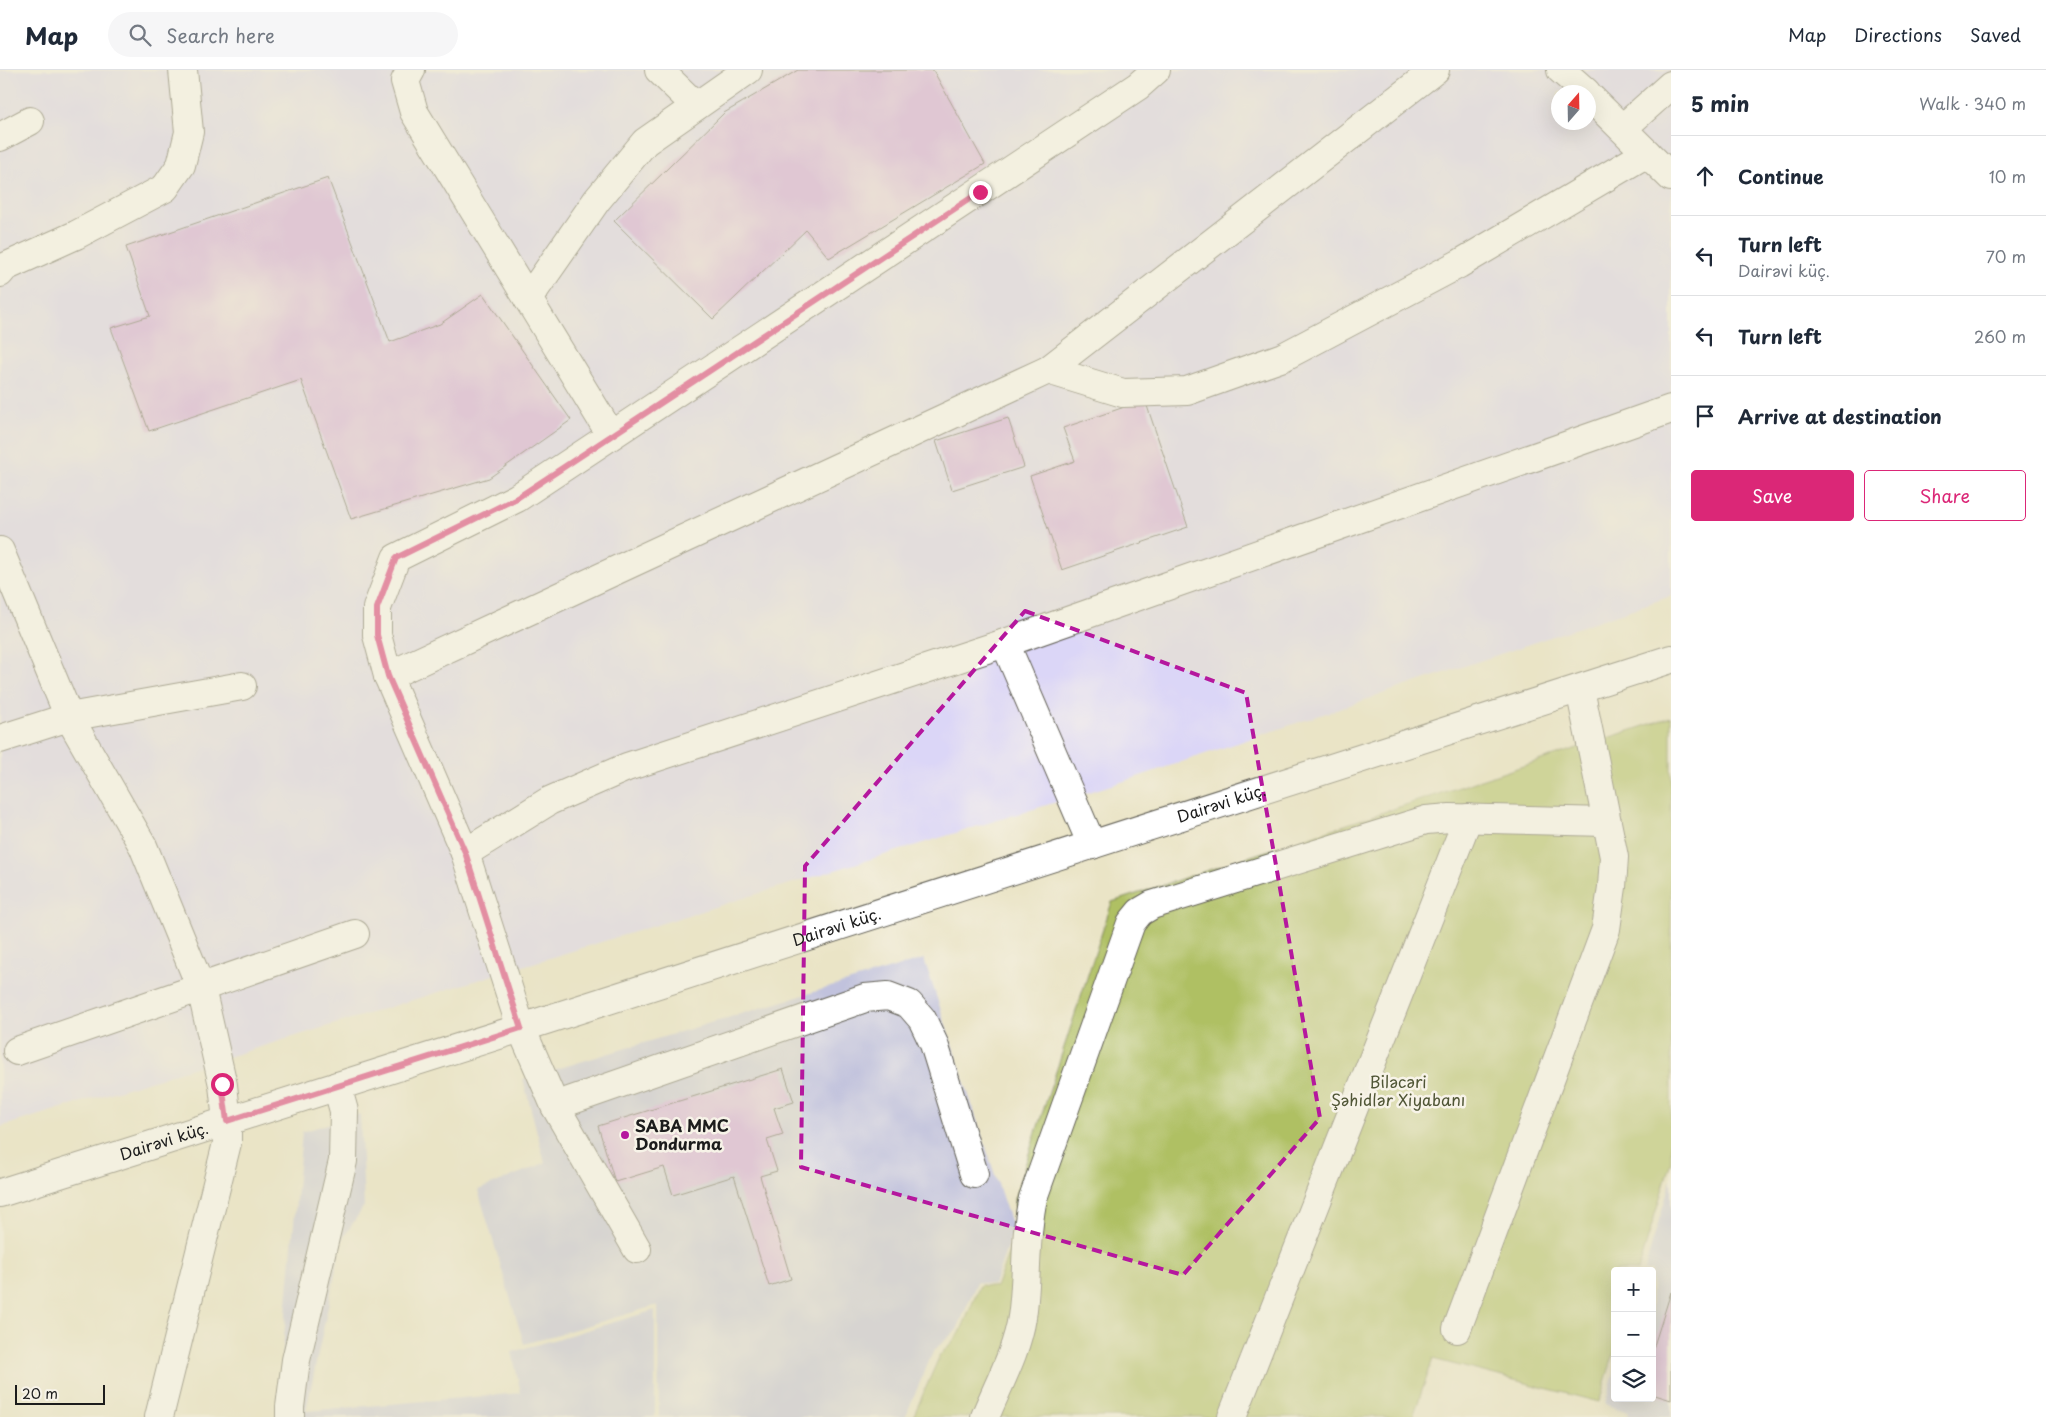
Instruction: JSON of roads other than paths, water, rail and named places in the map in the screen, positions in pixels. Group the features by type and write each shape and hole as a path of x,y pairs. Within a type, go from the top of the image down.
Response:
{"main road":[{"path":"0,272 5,267 76,235 165,188 181,165 189,132 183,70"},
{"path":"411,70 405,81 414,112 611,435"},
{"path":"658,70 696,106"},
{"path":"528,299 597,200 645,142 748,70"},
{"path":"637,1249 555,1106 521,1028 465,852 388,676 377,635 377,608 396,558 517,498 997,181 1138,86 1156,70"},
{"path":"388,676 1048,370 1435,70"},
{"path":"1561,70 1577,85"},
{"path":"1623,128 1671,85"},
{"path":"1596,102 1671,177"},
{"path":"0,137 30,121"},
{"path":"1048,370 1124,394 1187,391 1283,357 1458,264 1647,153"},
{"path":"465,852 549,801 627,767 1005,643 1671,409"},
{"path":"0,550 69,716 143,846 201,988 222,1084 227,1121 227,1143 159,1417"},
{"path":"1005,643 1092,845"},
{"name":"Dairəvi küç.","path":"0,1193 1671,659"},
{"path":"0,739 69,716 242,686"},
{"path":"1457,1329 1606,929 1614,857 1580,689"},
{"path":"985,1417 1017,1340 1022,1316 1029,1215 1033,1198 1131,923 1140,912 1152,905 1426,820 1468,818 1606,822"},
{"path":"1232,1417 1468,818"},
{"path":"17,1051 355,934"},
{"path":"555,1106 865,998 888,996 909,1004 922,1019 934,1044 974,1174"},
{"path":"290,1417 296,1360 343,1161 344,1111 337,1086"}],"place":[{"name":"SABA MMC Dondurma","path":"625,1135"}],"park label":[{"name":"Biləcəri Şəhidlər Xiyabanı","path":"1398,1091"}]}
